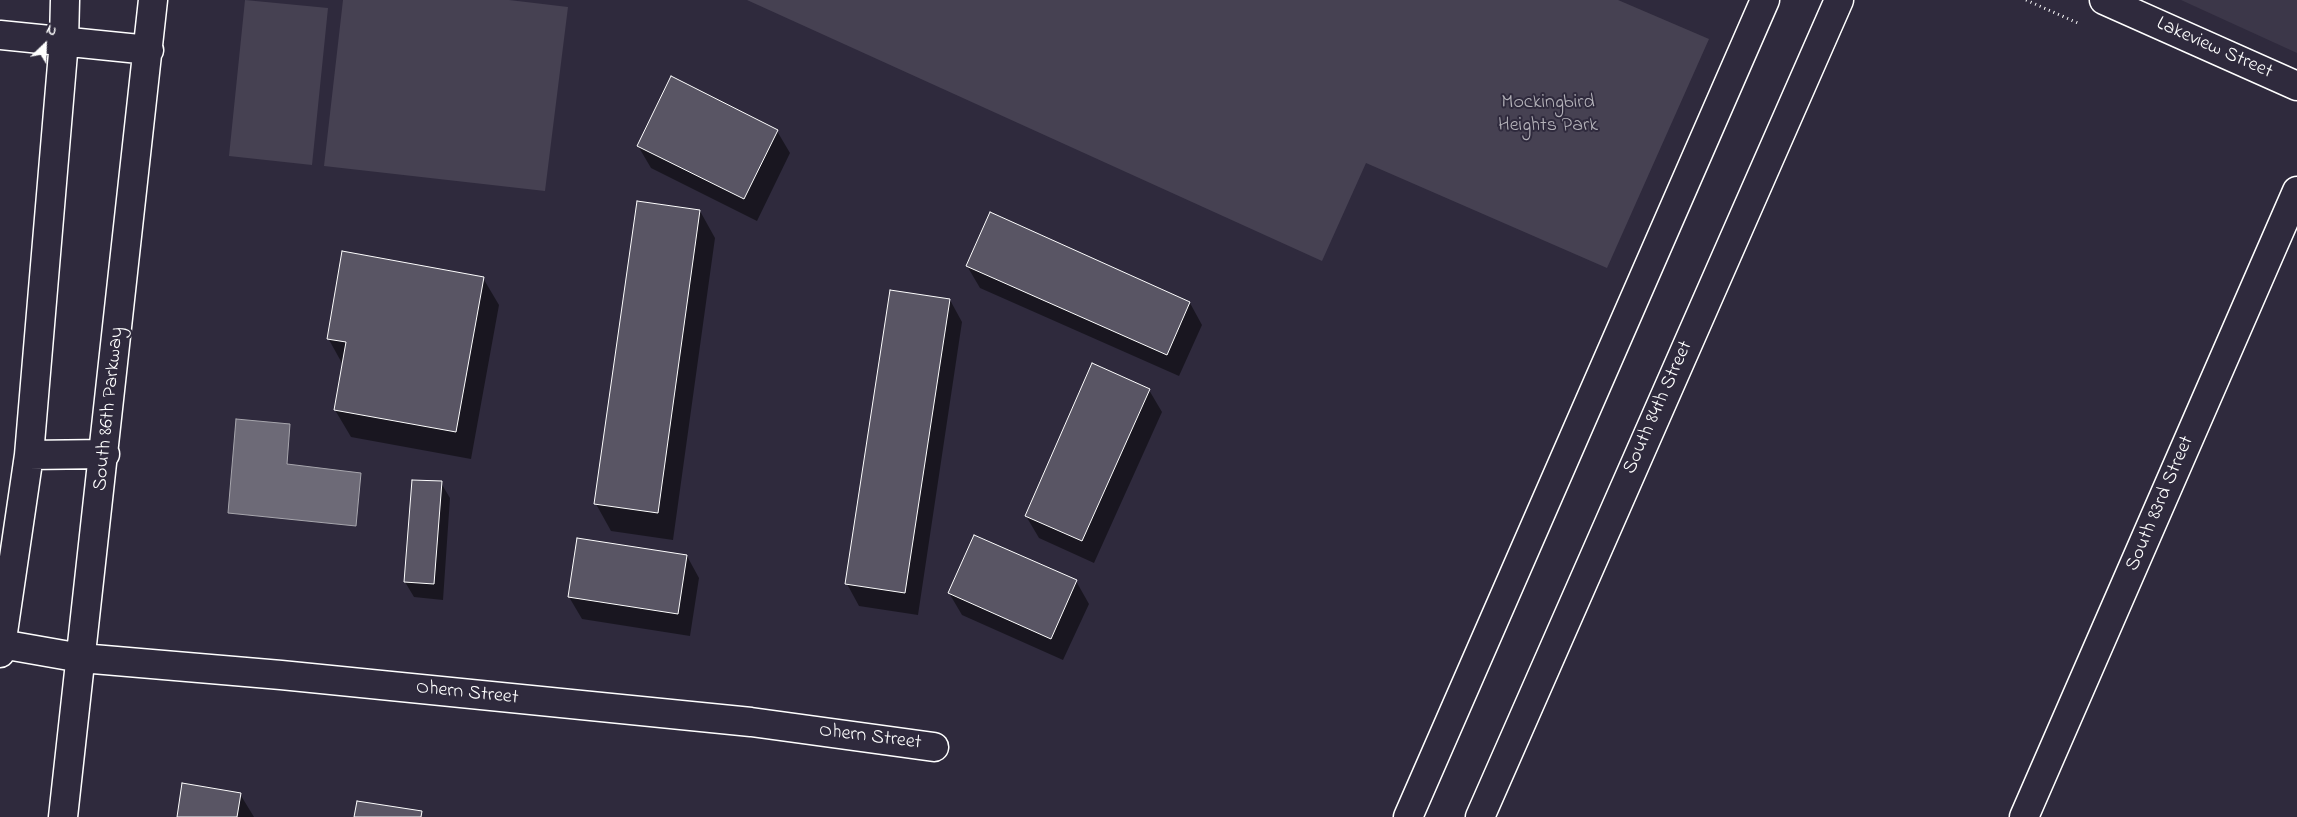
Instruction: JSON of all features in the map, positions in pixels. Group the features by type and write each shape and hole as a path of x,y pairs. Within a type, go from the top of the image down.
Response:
{"street":[{"path":"0,648 28,455 64,41 65,0"},
{"name":"South 86th Parkway","path":"64,817 153,0"},
{"path":"1408,817 1765,0"},
{"name":"South 84th Street","path":"1480,817 1839,0"},
{"name":"Lakeview Street","path":"2104,0 2297,86"},
{"path":"0,35 149,50"},
{"name":"South 83rd Street","path":"2024,817 2297,191"},
{"path":"28,455 105,454"},
{"name":"Ohern Street","path":"0,648 81,658 290,676 751,722 934,746"}],"shaded area":[{"path":"2181,0 2297,0 2297,53"},
{"path":"236,419 290,424 287,464 361,473 356,526 228,513"}],"green space":[{"path":"245,0 328,8 312,165 229,156"},
{"path":"343,0 509,0 568,7 545,191 324,166"},
{"name":"Mockingbird Heights Park","path":"747,0 1618,0 1709,39 1607,268 1366,163 1322,261"}],"building":[{"path":"671,76 778,130 744,199 637,146"},
{"path":"637,201 700,210 658,513 594,504"},
{"path":"990,212 1190,302 1167,355 966,266"},
{"path":"342,251 484,277 456,432 334,410 346,342 327,339"},
{"path":"890,290 950,299 905,593 845,584"},
{"path":"1092,363 1150,389 1082,541 1025,516"},
{"path":"412,480 442,481 434,584 404,582"},
{"path":"974,535 1077,580 1051,639 948,593"},
{"path":"577,538 687,555 678,614 568,597"},
{"path":"182,783 241,793 237,817 177,817"},
{"path":"357,801 422,811 421,817 354,817"}]}
